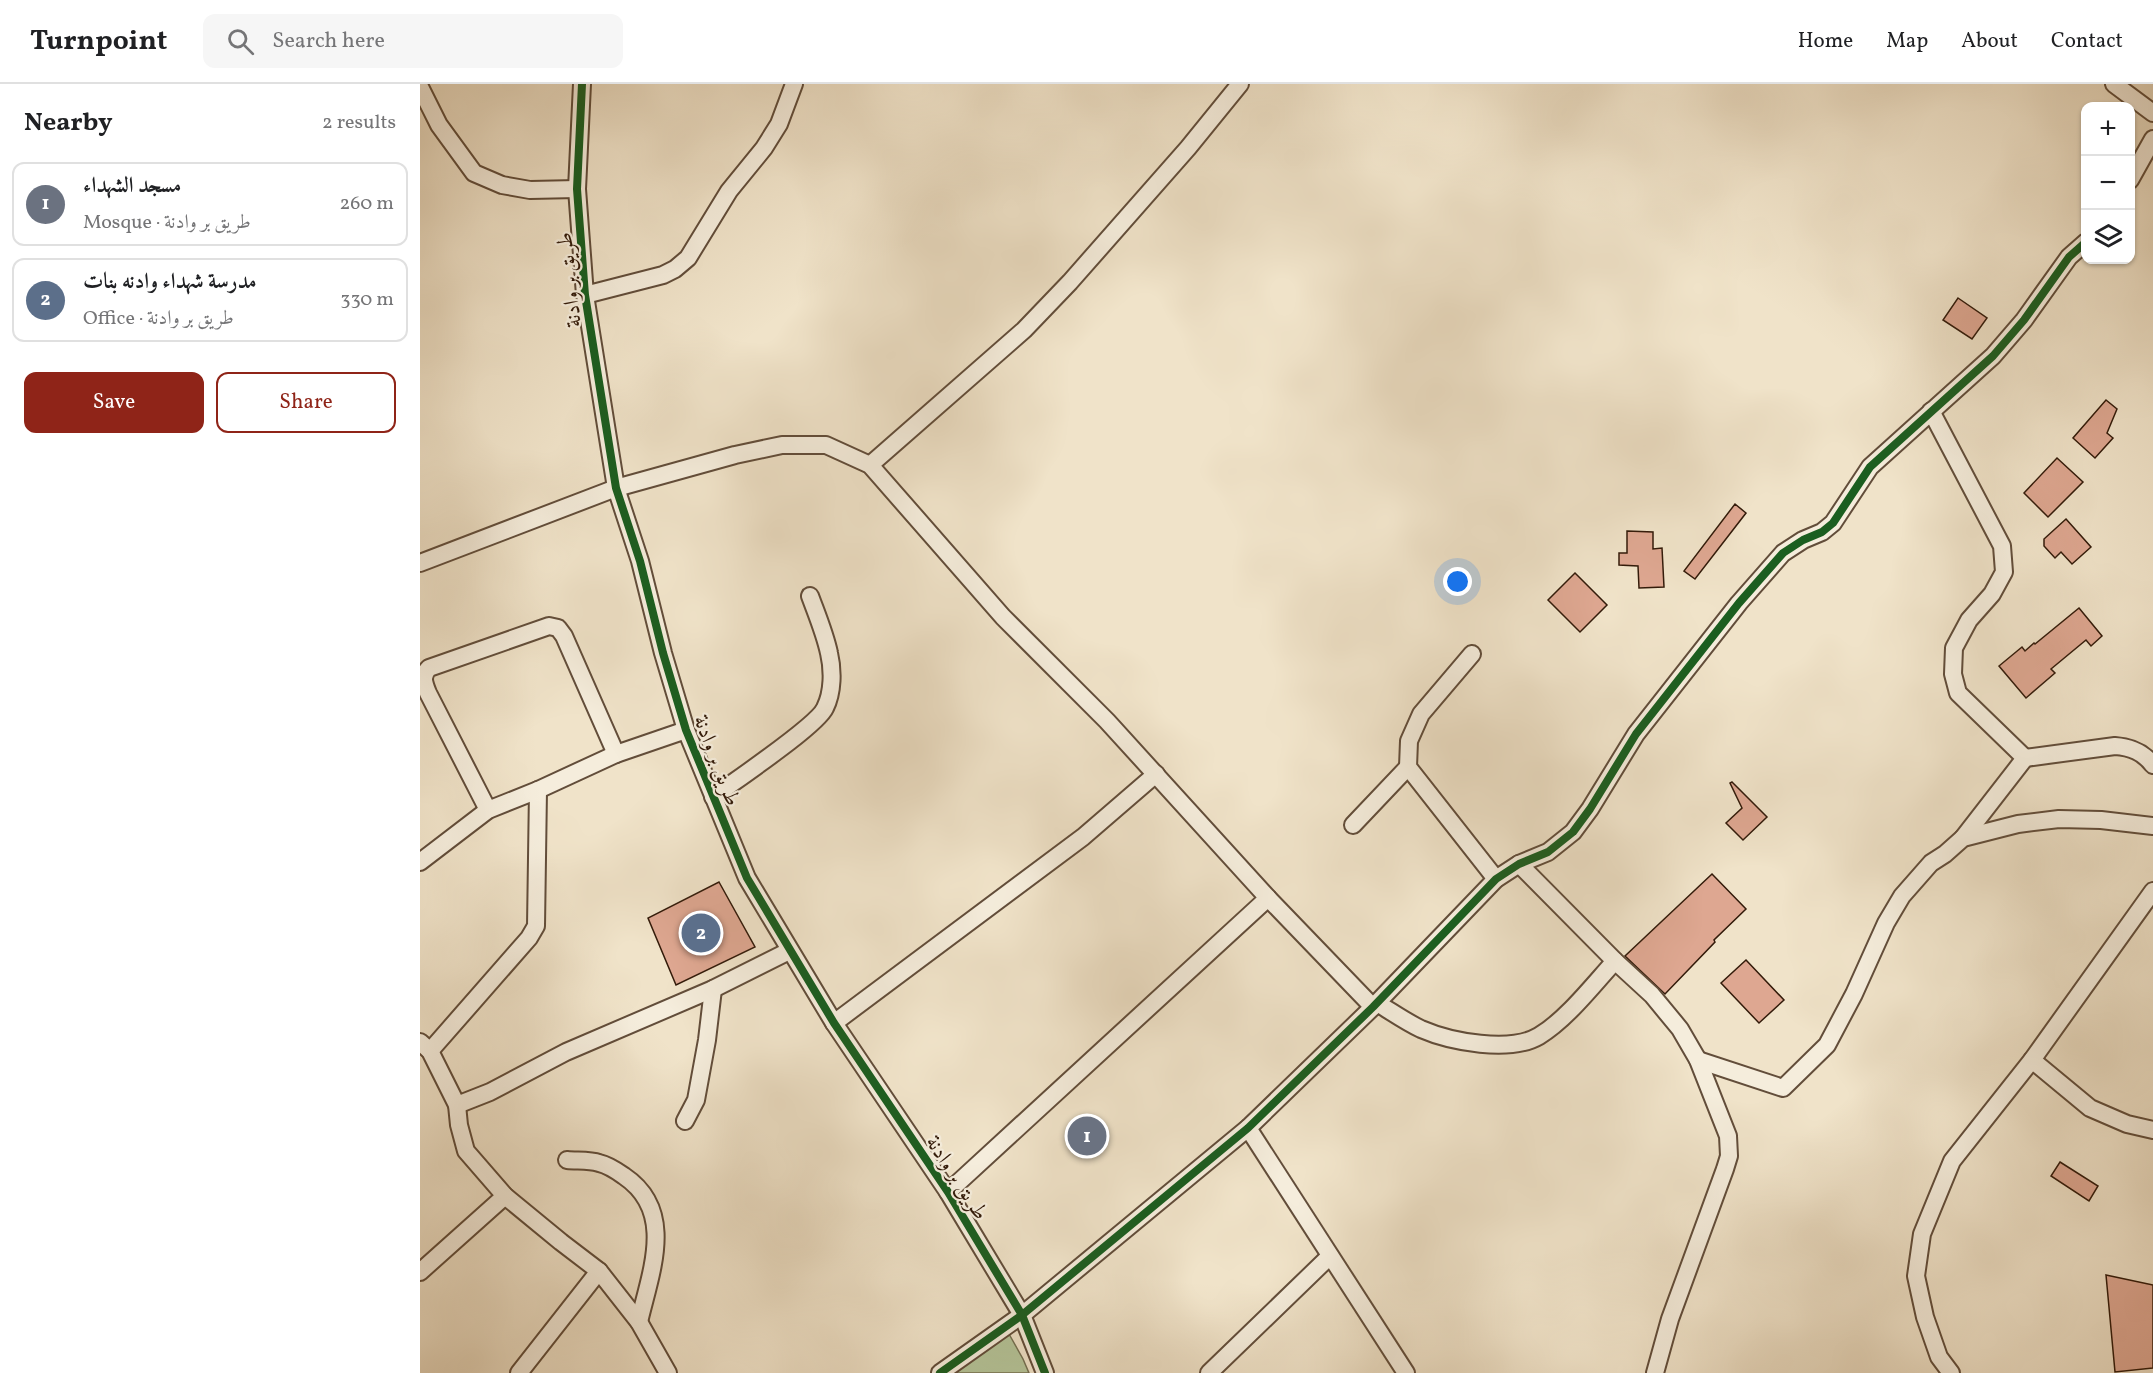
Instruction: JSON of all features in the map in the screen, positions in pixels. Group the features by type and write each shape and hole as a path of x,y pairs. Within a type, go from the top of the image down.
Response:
{"street":[{"name":"طريق بر وادنة","path":"582,84 577,189 585,296 616,488 640,561 663,653 686,730 747,878 834,1023 948,1192 1022,1315 1045,1373"},
{"path":"585,296 663,275 688,258 729,191 764,148 778,124 794,84"},
{"path":"870,465 1024,330 1070,282 1180,157 1240,84"},
{"path":"2114,84 2153,113"},
{"path":"420,87 439,125 474,172 502,185 530,190 577,189"},
{"path":"2135,171 2153,139"},
{"path":"940,1373 1022,1315 1248,1128 1375,1005 1496,879 1519,864 1548,852 1573,832 1590,809 1636,734 1739,603 1783,553 1803,540 1822,532 1833,523 1870,466 1993,357 2024,320 2069,257 2081,246"},
{"path":"1931,411 2002,546 2004,572 1992,594 1969,620 1954,648 1953,674 1958,693 2025,758"},
{"path":"420,563 616,488 735,455 782,445 826,445 870,465 1003,617 1107,721 1268,898 1375,1005 1421,1029 1463,1042 1510,1044 1538,1037 1557,1023 1615,962"},
{"path":"713,797 810,725 825,711 830,695 830,654 810,596"},
{"path":"488,810 428,693 423,680 429,668 549,626 558,628 564,636 616,754"},
{"path":"1472,654 1421,714 1409,741 1408,767 1496,879"},
{"path":"420,862 488,810 616,754 686,730"},
{"path":"1698,1060 1783,1088 1827,1045 1854,994 1886,923 1902,896 1931,863 1963,838 2025,758 2115,746 2129,747 2146,756 2153,765"},
{"path":"1353,825 1408,767"},
{"path":"834,1023 1083,837 1156,774"},
{"path":"538,790 536,926 529,938 425,1046 457,1105 459,1125 466,1151 505,1196 599,1271 639,1322 668,1373"},
{"path":"1963,838 2018,824 2059,819 2101,820 2153,826"},
{"path":"1519,864 1615,962 1652,995 1680,1029 1698,1060 1728,1136 1729,1156 1670,1319 1655,1373"},
{"path":"1951,1373 1939,1357 1924,1317 1916,1276 1922,1234 1952,1161 2032,1060 2153,891"},
{"path":"948,1192 1268,898"},
{"path":"457,1105 490,1092 566,1052 713,989 789,951"},
{"path":"685,1121 696,1100 713,989"},
{"path":"2032,1060 2090,1108 2127,1124 2153,1130"},
{"path":"1248,1128 1406,1373"},
{"path":"567,1160 599,1162 616,1171 643,1191 653,1211 656,1224 654,1254 639,1322"},
{"path":"420,1272 505,1196"},
{"path":"1209,1373 1330,1256"},
{"path":"519,1373 599,1271"}],"green space":[{"path":"1009,1334 1029,1373 950,1373"}],"building":[{"path":"1958,298 1987,318 1972,339 1943,320"},
{"path":"2106,400 2117,409 2107,433 2113,438 2095,458 2073,438"},
{"path":"2057,458 2083,482 2048,517 2024,493"},
{"path":"1735,504 1746,513 1695,579 1684,571"},
{"path":"2066,519 2091,547 2072,564 2061,552 2055,558 2044,546 2044,539"},
{"path":"1627,531 1653,532 1653,549 1662,548 1664,587 1639,588 1638,566 1619,565 1619,553 1627,553"},
{"path":"1575,573 1607,605 1580,632 1548,600"},
{"path":"2079,608 2102,636 2091,646 2086,640 2051,669 2055,673 2026,698 1999,666 2022,647 2025,651 2035,644"},
{"path":"1732,782 1767,817 1743,840 1726,823 1742,808 1730,783"},
{"path":"1712,874 1746,909 1665,994 1625,956"},
{"path":"719,882 755,947 676,985 648,918"},
{"path":"1746,960 1784,1000 1759,1023 1721,983"},
{"path":"2060,1162 2098,1186 2089,1201 2051,1176"},
{"path":"2106,1275 2153,1285 2153,1368 2115,1372"}],"cycle path":[{"path":"582,84 577,189 585,295 616,488 640,561 663,653 686,730 747,878 834,1023 948,1192 1022,1315 1045,1373"},
{"path":"940,1373 1022,1315 1248,1128 1373,1007 1496,879 1519,864 1548,852 1573,832 1590,809 1636,734 1739,603 1783,553 1803,540 1822,532 1833,523 1870,467 1993,356 2024,320 2069,257 2081,246"}],"place":[{"name":"مدرسة شهداء وادنه بنات","path":"701,933"},
{"name":"مسجد الشهداء","path":"1087,1136"}]}
